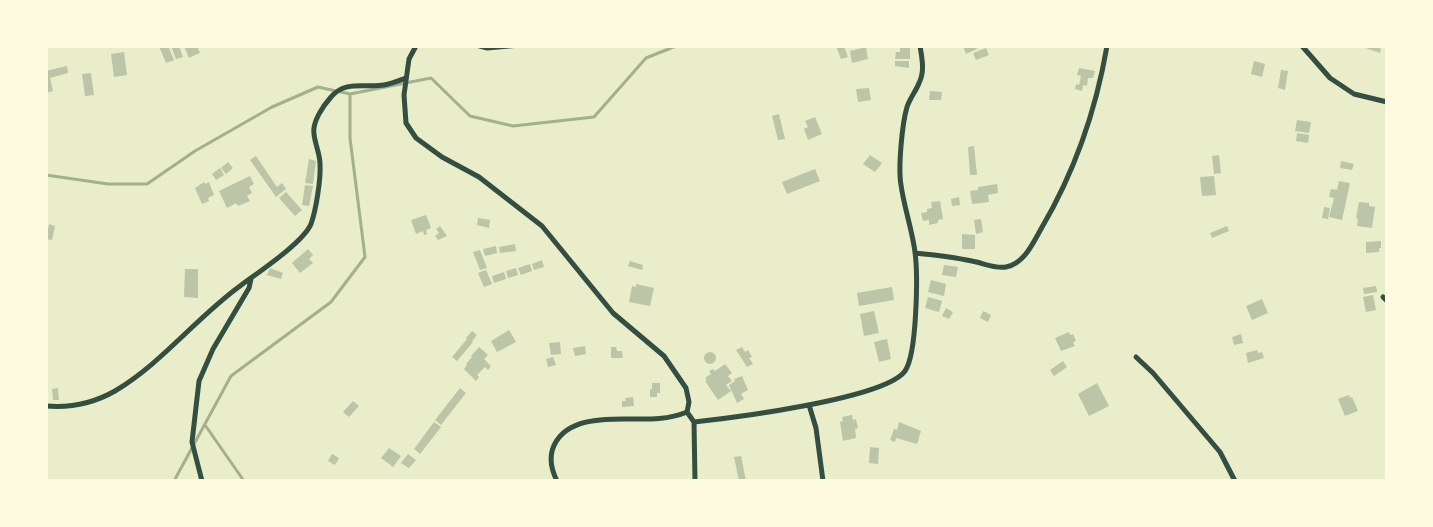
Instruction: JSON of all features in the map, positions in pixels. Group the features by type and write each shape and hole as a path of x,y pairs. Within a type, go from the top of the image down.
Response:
{"street":[{"path":"416,46 409,58 405,80 406,123 416,138 442,157 479,177 542,226 613,313 664,356 686,388 689,402 687,412 694,422 695,481"},
{"path":"694,422 751,416 808,405 862,392 892,381 904,372 912,353 916,310 915,253 901,185 901,157 907,106 920,83 923,68 920,46"},
{"path":"915,253 942,255 992,266 1006,267 1027,253 1070,176 1092,111 1106,46"},
{"path":"1302,46 1330,78 1354,94 1387,102"},
{"path":"46,406 79,405 116,390 146,369 240,285 251,279 300,238 310,225 320,177 320,162 313,132 315,122 332,96 340,89 354,85 382,85 405,80"},
{"path":"202,481 192,442 200,381 213,349 249,288 251,279"},
{"path":"1136,358 1153,373 1220,452 1235,481"},
{"path":"808,405 816,428 823,481"},
{"path":"556,481 551,462 551,451 556,438 572,426 592,420 659,419 678,416 687,412"}],"lane":[{"path":"476,46 487,50 520,46"}],"building":[{"path":"159,46 168,46 174,60 166,63"},
{"path":"171,46 179,46 183,57 176,59"},
{"path":"184,46 197,46 200,53 189,58"},
{"path":"836,46 844,46 848,57 841,59"},
{"path":"963,46 976,46 977,49 966,54"},
{"path":"1360,46 1381,46 1380,53"},
{"path":"866,47 868,59 852,63 850,51"},
{"path":"900,48 910,48 910,59 895,59 896,52 900,52"},
{"path":"986,48 989,55 976,60 973,53"},
{"path":"124,52 127,75 114,77 111,54"},
{"path":"895,61 909,61 909,68 895,66"},
{"path":"1254,61 1265,64 1262,77 1251,74"},
{"path":"67,66 68,73 50,78 53,91 46,93 46,71"},
{"path":"1079,68 1095,71 1093,78 1088,78 1087,86 1083,85 1082,91 1075,89 1076,84 1079,85 1081,76 1077,75"},
{"path":"1281,70 1288,71 1285,90 1278,88"},
{"path":"91,73 94,95 85,96 82,74"},
{"path":"869,88 871,100 858,102 856,89"},
{"path":"930,91 942,92 941,100 929,100"},
{"path":"779,114 785,139 778,140 772,116"},
{"path":"815,117 822,134 808,140 804,129 808,127 805,121"},
{"path":"1297,120 1311,122 1309,133 1295,131"},
{"path":"1297,133 1309,135 1308,143 1296,141"},
{"path":"974,146 977,175 970,175 968,147"},
{"path":"870,155 882,163 875,172 863,164"},
{"path":"1219,155 1221,173 1214,174 1212,156"},
{"path":"256,156 277,187 282,183 286,189 276,197 250,160"},
{"path":"309,159 316,161 313,184 305,183"},
{"path":"1341,161 1354,164 1352,170 1340,168"},
{"path":"228,162 233,168 226,174 221,168"},
{"path":"220,168 224,175 216,180 212,174"},
{"path":"815,169 820,181 787,194 782,182"},
{"path":"250,176 254,184 249,187 252,193 247,196 250,201 238,206 236,203 227,208 219,191"},
{"path":"1214,176 1216,195 1202,196 1200,177"},
{"path":"1339,181 1350,183 1342,220 1329,217 1334,198 1329,197 1331,189 1337,190"},
{"path":"204,182 205,184 209,182 214,195 208,198 209,201 202,204 195,188"},
{"path":"997,184 998,193 988,195 989,202 972,204 970,191 978,190 978,187"},
{"path":"305,185 313,186 309,206 302,205"},
{"path":"286,192 302,210 295,216 279,198"},
{"path":"959,197 960,205 952,206 951,199"},
{"path":"940,201 943,219 938,220 938,223 929,225 929,220 923,221 921,213 927,212 927,209 932,208 931,202"},
{"path":"1359,202 1369,203 1369,206 1375,207 1372,228 1357,226 1358,219 1356,218"},
{"path":"1324,207 1330,208 1328,219 1322,218"},
{"path":"426,215 431,228 426,230 427,234 424,235 423,231 416,234 411,220"},
{"path":"478,218 490,220 489,228 477,225"},
{"path":"981,219 983,232 976,234 974,220"},
{"path":"49,224 55,226 52,240 46,239"},
{"path":"440,226 447,236 438,240 435,236 439,233 436,229"},
{"path":"1227,226 1229,231 1212,238 1210,233"},
{"path":"962,234 975,235 975,249 962,249"},
{"path":"1381,241 1379,252 1366,253 1366,242"},
{"path":"515,244 516,251 500,253 499,247"},
{"path":"496,246 497,253 485,256 483,249"},
{"path":"308,249 313,255 309,259 313,263 300,273 292,263"},
{"path":"480,250 487,268 480,270 473,252"},
{"path":"542,260 544,267 534,270 532,264"},
{"path":"630,261 643,265 642,270 628,266"},
{"path":"530,264 532,271 521,275 518,268"},
{"path":"944,265 958,267 956,277 942,275"},
{"path":"270,268 283,273 281,279 267,275"},
{"path":"516,268 518,275 508,278 506,271"},
{"path":"185,269 198,269 198,298 184,297"},
{"path":"486,270 492,284 484,287 478,273"},
{"path":"504,272 506,279 494,283 492,276"},
{"path":"931,280 946,284 944,296 928,292"},
{"path":"636,284 654,288 650,306 629,302 632,286 636,287"},
{"path":"1376,286 1377,292 1364,294 1363,288"},
{"path":"892,287 894,300 859,306 857,293"},
{"path":"1373,295 1376,310 1366,312 1363,297"},
{"path":"928,297 942,301 939,312 925,308"},
{"path":"1262,299 1268,313 1252,320 1246,306"},
{"path":"946,308 953,312 949,319 942,316"},
{"path":"874,311 879,333 864,336 860,314"},
{"path":"983,311 991,315 988,322 980,318"},
{"path":"509,330 516,342 497,352 491,341"},
{"path":"472,331 477,335 457,361 452,357"},
{"path":"1069,332 1070,335 1073,334 1076,341 1073,342 1075,346 1061,351 1055,338"},
{"path":"1241,334 1243,343 1234,345 1232,337"},
{"path":"887,339 891,359 879,362 874,342"},
{"path":"560,342 561,354 551,355 549,343"},
{"path":"585,346 586,354 575,356 573,348"},
{"path":"479,347 488,355 484,359 491,366 488,370 485,367 477,375 479,377 476,381 464,369 471,356"},
{"path":"611,347 616,347 617,351 622,351 623,358 611,358"},
{"path":"742,347 745,352 748,350 752,357 749,358 753,364 747,367 736,350"},
{"path":"1257,350 1258,353 1262,352 1264,358 1248,363 1246,353"},
{"path":"712,352 715,353 715,363 708,364 705,363 704,356 705,353"},
{"path":"553,357 556,365 548,367 546,359"},
{"path":"1063,361 1067,367 1054,376 1050,370"},
{"path":"725,364 732,373 728,376 732,381 726,385 731,391 718,400 705,381 707,380 705,378 711,374 709,371 713,369 715,371"},
{"path":"742,376 748,390 741,394 744,399 737,403 729,385 735,381 734,379"},
{"path":"652,383 660,383 660,393 657,393 657,397 650,397"},
{"path":"1097,383 1109,406 1089,416 1078,394"},
{"path":"58,388 59,400 53,400 52,389"},
{"path":"460,388 466,393 441,425 435,420"},
{"path":"1349,395 1350,398 1352,397 1358,411 1345,416 1338,399"},
{"path":"633,397 634,406 622,407 622,401 626,401 625,398"},
{"path":"353,401 359,406 349,417 343,412"},
{"path":"852,415 853,420 856,419 858,428 855,429 856,438 843,441 840,422 843,421 842,417"},
{"path":"434,422 441,427 420,454 414,449"},
{"path":"899,422 921,431 917,444 896,438 895,442 890,440 894,429 897,430"},
{"path":"870,447 879,448 878,464 869,463"},
{"path":"389,448 401,456 393,467 381,458"},
{"path":"332,454 339,458 335,465 328,461"},
{"path":"408,454 416,460 409,468 401,463"},
{"path":"741,456 746,481 739,481 734,457"}],"waterway":[{"path":"46,175 108,184 147,184 195,151 272,107 318,87 350,94 431,78 470,116 513,126 594,117 646,58 676,46"},
{"path":"174,481 231,376 331,302 365,257 350,138 350,94"},
{"path":"205,425 244,481"}]}
